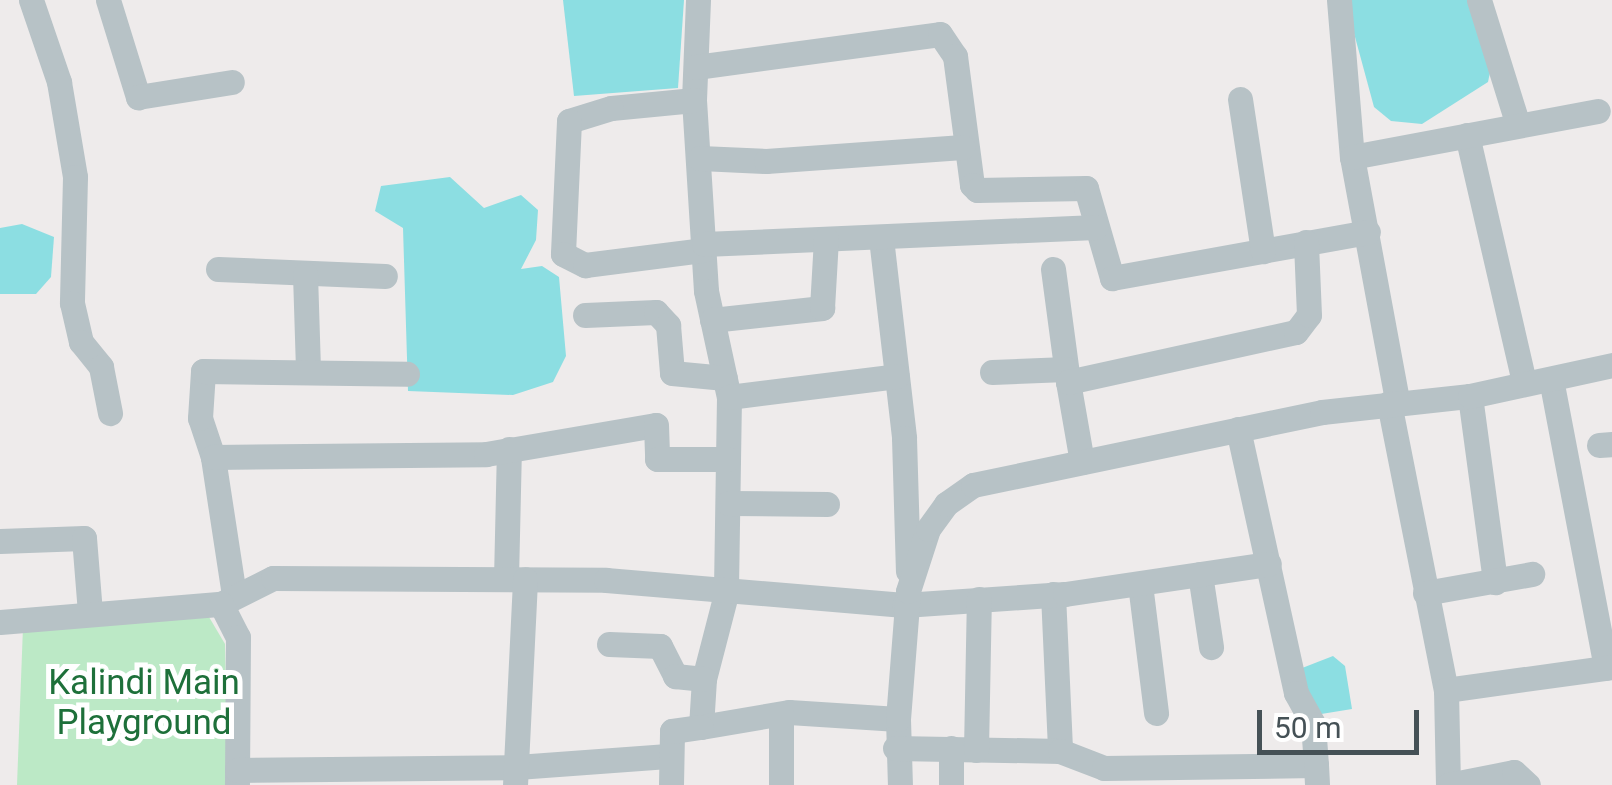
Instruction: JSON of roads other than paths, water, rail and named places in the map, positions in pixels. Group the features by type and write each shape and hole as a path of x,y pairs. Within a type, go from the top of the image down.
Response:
{"street":[{"path":"30,0 59,82 75,176 72,302 81,342 101,367 110,413"},
{"path":"108,0 138,97 232,82"},
{"path":"698,0 694,100 712,320 727,388 728,458 726,594 704,679 701,727"},
{"path":"1339,0 1352,157 1368,232 1424,593 1446,690 1448,785 1514,772 1528,785"},
{"path":"1478,0 1518,126"},
{"path":"696,67 940,34 955,56 963,147 977,190 1086,188 1108,274 1118,279 1368,232"},
{"path":"694,100 611,108 569,121 564,254 585,265 704,247 1096,227"},
{"path":"1240,100 1263,251"},
{"path":"1352,157 1598,110"},
{"path":"1467,135 1524,382"},
{"path":"700,158 766,161 963,147"},
{"path":"881,238 897,376 906,598 895,748 900,785"},
{"path":"712,320 822,308 826,239"},
{"path":"992,372 1067,376 1296,332 1308,315 1306,242"},
{"path":"1053,269 1082,462"},
{"path":"218,270 384,276"},
{"path":"305,274 308,370"},
{"path":"585,315 656,312 668,324 672,373 727,388 897,376"},
{"path":"906,598 928,529 946,504 972,485 1238,429 1470,396 1612,365"},
{"path":"407,374 203,371 200,418 212,456 228,600 238,637 237,778 516,776 668,756"},
{"path":"1446,690 1609,668 1551,379"},
{"path":"1470,396 1495,582"},
{"path":"212,456 509,449 656,426 657,459 728,458"},
{"path":"895,748 1060,751 1104,768 1316,775 1313,724 1296,693 1238,429"},
{"path":"509,449 516,579 516,776"},
{"path":"728,502 827,504"},
{"path":"0,541 84,538 90,613"},
{"path":"0,622 228,600 273,578 606,580 726,594 979,599 1140,584 1269,564"},
{"path":"1200,574 1211,647"},
{"path":"1424,593 1532,574"},
{"path":"1140,584 1156,713"},
{"path":"1053,594 1060,751"},
{"path":"951,785 964,749 979,599"},
{"path":"610,644 660,646 675,676 704,679"},
{"path":"671,785 668,756 672,731 781,714 857,712 898,719"},
{"path":"781,714 781,785"}],"water":[{"path":"563,0 684,0 678,88 574,96"},
{"path":"1345,0 1474,0 1492,63 1488,82 1422,124 1391,121 1374,107"},
{"path":"450,177 484,208 521,195 538,210 536,240 521,269 542,266 559,277 566,356 553,382 513,395 408,391 403,228 375,211 381,186"},
{"path":"22,224 54,237 51,277 36,294 0,294 0,228"},
{"path":"1333,656 1345,666 1352,709 1309,716 1297,670"}],"park label":[{"name":"Kalindi Main Playground","path":"144,703"}]}
